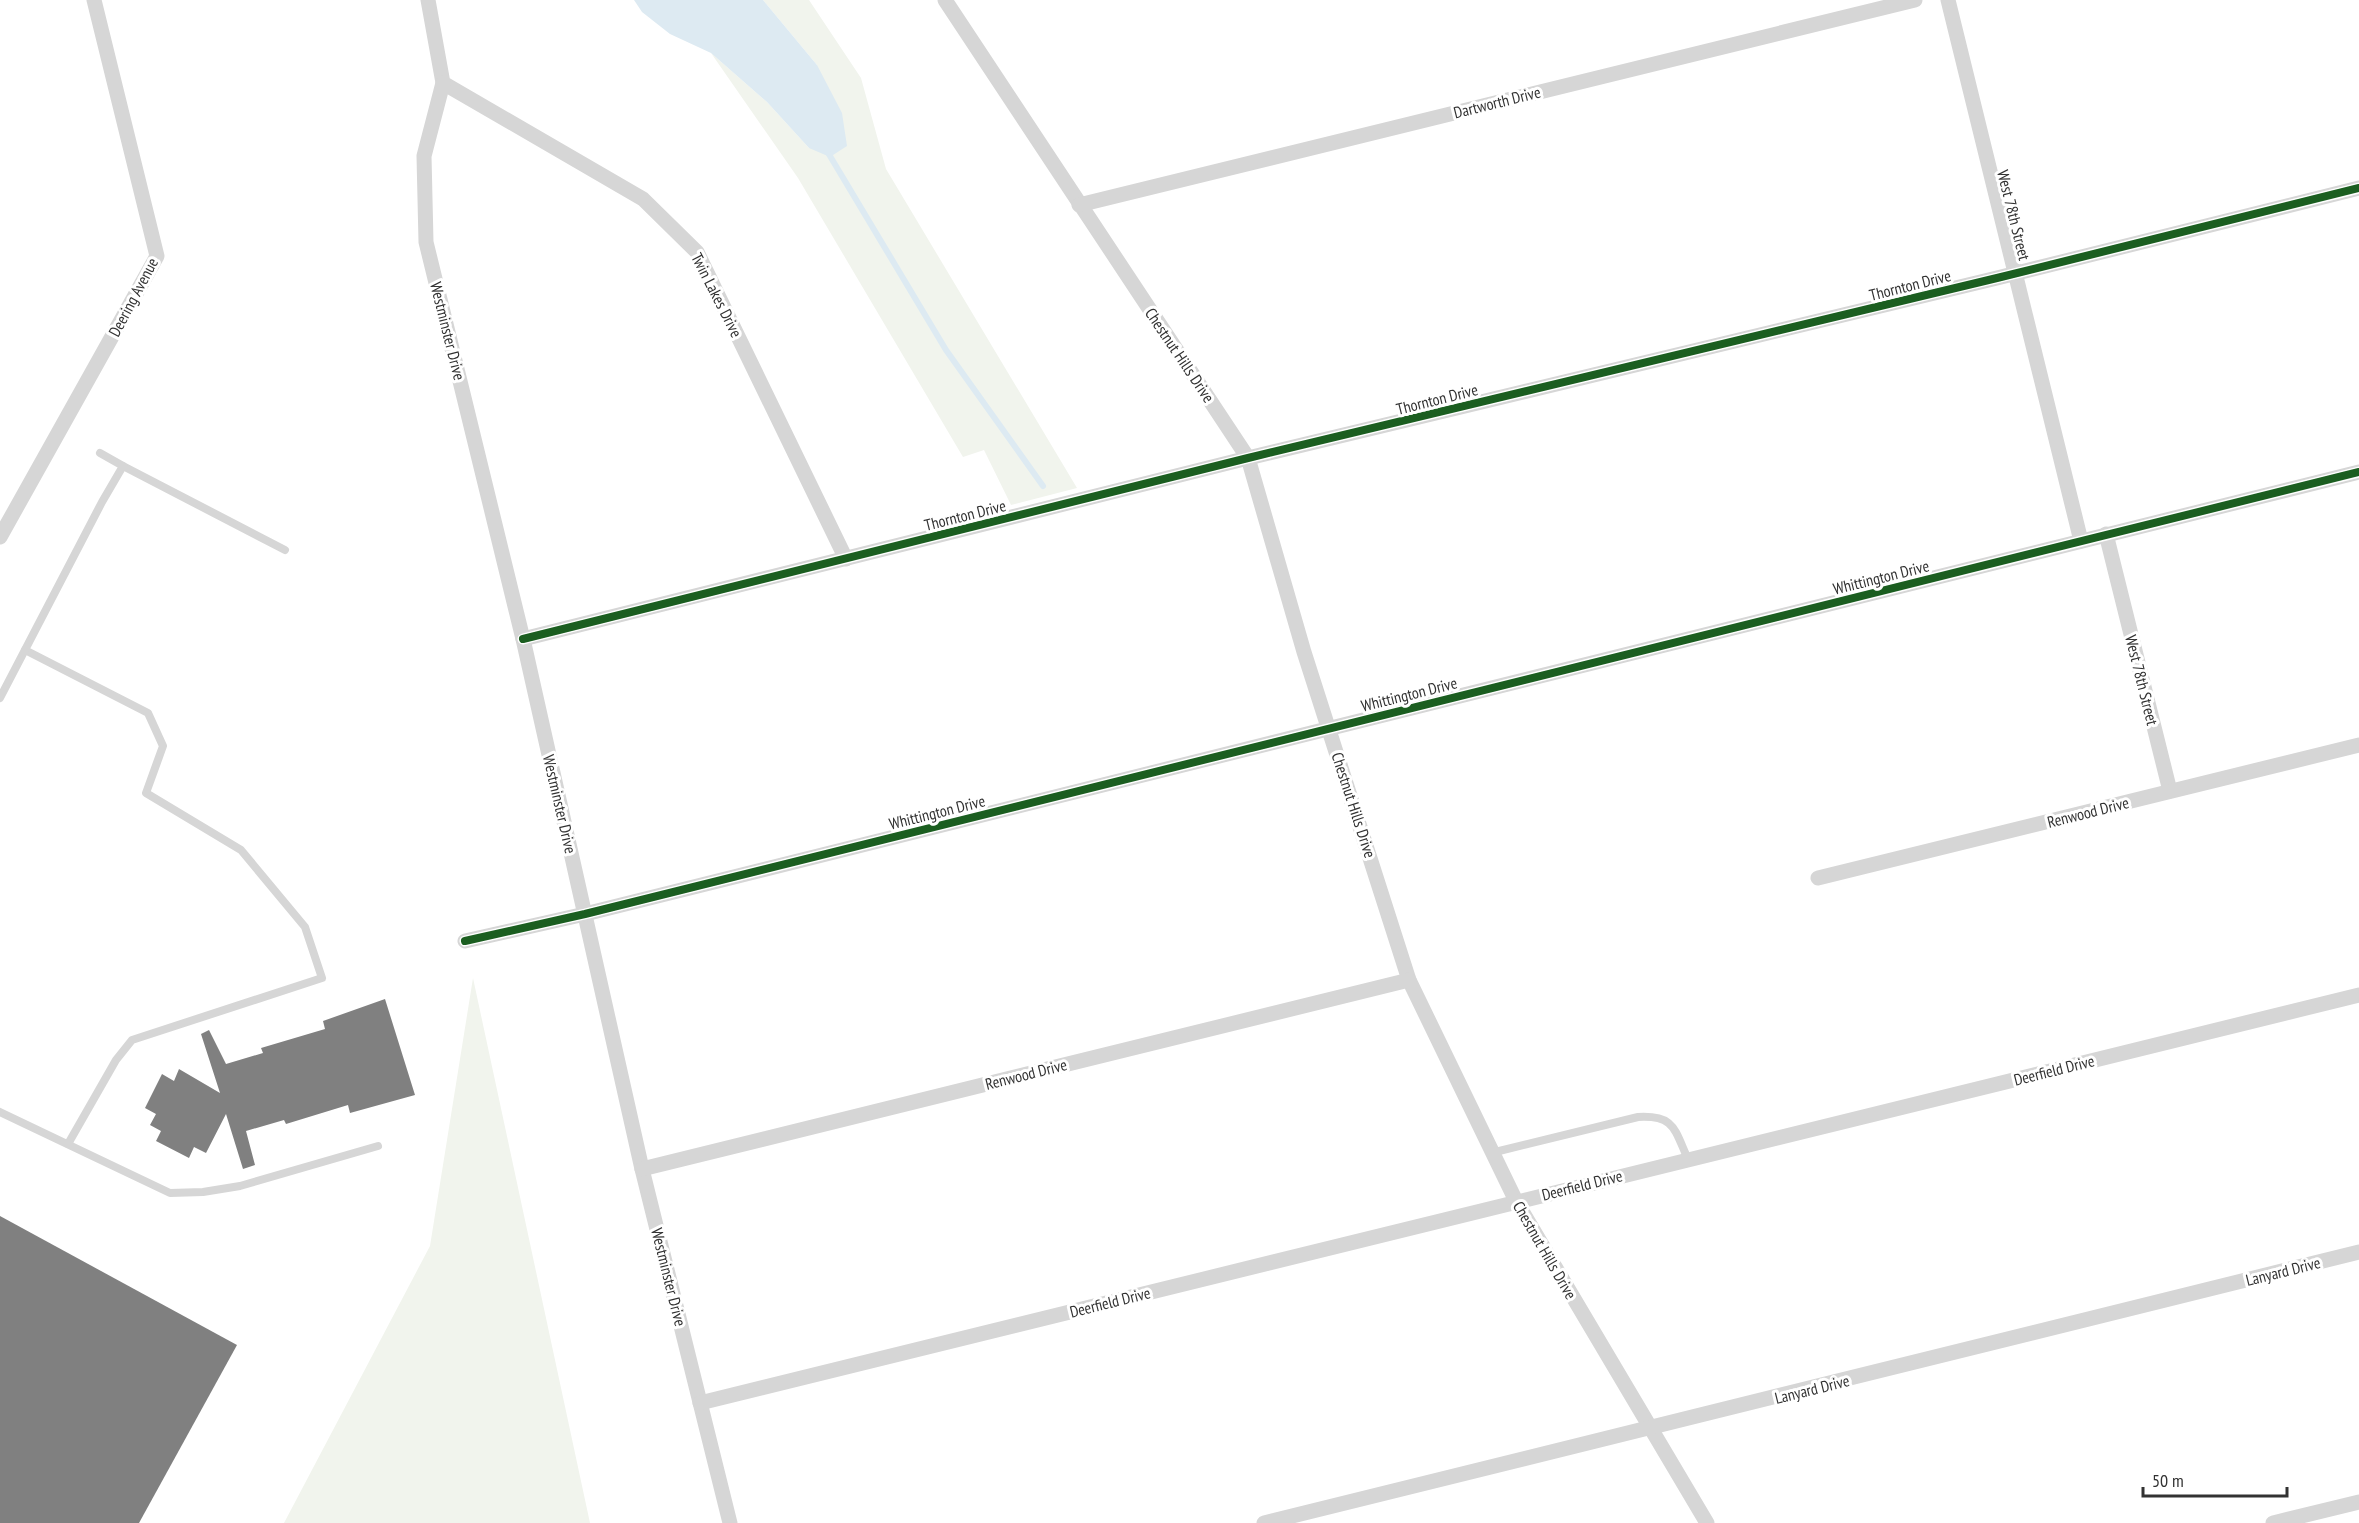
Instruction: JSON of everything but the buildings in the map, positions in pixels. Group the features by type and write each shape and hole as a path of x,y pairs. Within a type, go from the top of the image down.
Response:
{"street":[{"name":"Deering Avenue","path":"0,537 4,519 157,256 93,0"},
{"path":"428,0 443,83"},
{"name":"Chestnut Hills Drive","path":"945,0 1248,458 1304,652 1409,980 1516,1201 1707,1523"},
{"name":"Dartworth Drive","path":"1079,205 1915,0"},
{"name":"West 78th Street","path":"1948,0 2081,541"},
{"name":"Twin Lakes Drive","path":"443,83 643,198 697,252 846,559"},
{"name":"Westminster Drive","path":"443,83 423,156 426,242 523,639 642,1169 730,1523"},
{"name":"Thornton Drive","path":"523,639 1248,458 2014,274 2359,188"},
{"name":"Whittington Drive","path":"465,941 585,914 2359,472"},
{"name":"West 78th Street","path":"2106,534 2170,792"},
{"name":"Renwood Drive","path":"1818,878 2359,746"},
{"name":"Renwood Drive","path":"642,1169 1409,980"},
{"name":"Deerfield Drive","path":"700,1403 2359,995"},
{"name":"Lanyard Drive","path":"1264,1523 1650,1430 2359,1252"},
{"path":"2273,1523 2359,1502"}],"lane":[{"path":"100,453 285,549"},
{"path":"0,698 123,466"},
{"path":"25,650 148,713 163,746 146,793 242,850 305,927 322,978 132,1040 116,1060 68,1144"},
{"path":"0,1112 170,1193 203,1192 240,1186 378,1146"},
{"path":"1491,1153 1638,1117 1658,1116 1669,1122 1688,1159"}],"shaded area":[{"path":"634,0 763,0 817,65 842,113 847,146 830,157 809,148 767,102 711,53 670,34 642,12"},
{"path":"763,0 809,0 861,78 886,169 1077,488 1011,505 984,450 963,457 798,178 711,53 767,102 809,148 817,65"},
{"path":"473,978 590,1523 284,1523 430,1246"}],"waterway":[{"path":"827,151 946,350 1043,486"}],"cycle path":[{"path":"523,639 1248,458 1997,278 2359,188"},
{"path":"465,941 585,914 2359,472"}]}
